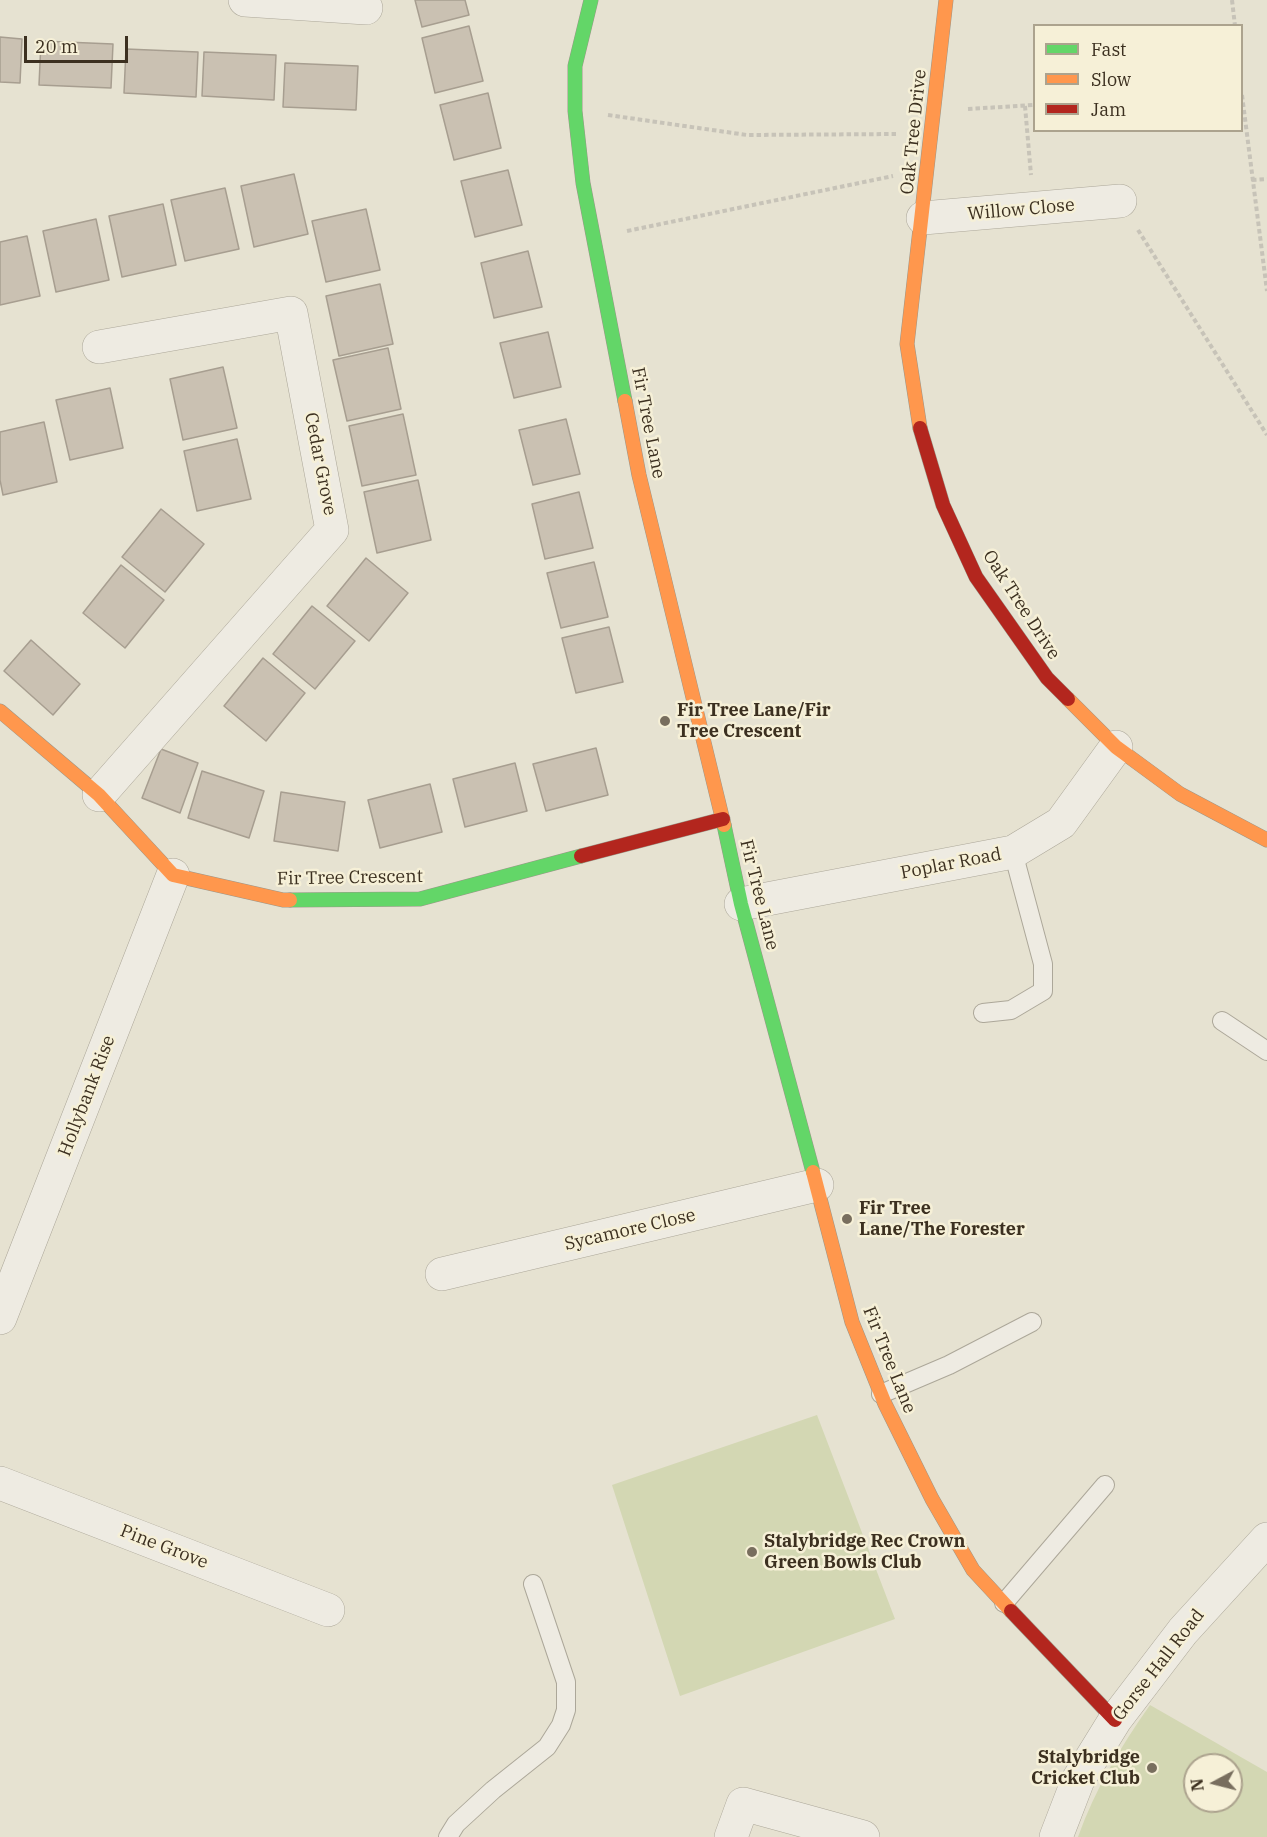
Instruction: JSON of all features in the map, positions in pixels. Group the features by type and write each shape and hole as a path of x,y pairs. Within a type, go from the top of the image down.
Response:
{"street":[{"path":"245,0 366,8"},
{"name":"Fir Tree Lane","path":"591,0 575,66 575,111 583,183 639,475 723,819 741,904 852,1322 881,1394 932,1499 973,1570 1115,1720"},
{"name":"Oak Tree Drive","path":"946,0 907,344 920,431 943,504 976,577 1047,678 1116,747 1180,794 1263,831"},
{"name":"Willow Close","path":"922,218 1120,201"},
{"name":"Cedar Grove","path":"99,347 291,313 332,530 99,795"},
{"path":"0,711 99,795 173,875"},
{"name":"Poplar Road","path":"741,904 1013,852 1061,823 1116,747"},
{"name":"Fir Tree Crescent","path":"173,875 284,900 420,898 723,819"},
{"name":"Hollybank Rise","path":"0,1318 173,875"},
{"name":"Sycamore Close","path":"442,1274 817,1185"},
{"name":"Pine Grove","path":"0,1483 328,1610"},
{"name":"Gorse Hall Road","path":"1056,1837 1078,1780 1115,1720 1184,1631 1267,1539"},
{"path":"731,1837 743,1804 863,1837"}],"lane":[{"path":"983,1013 1011,1010 1044,991 1043,964 1013,852"},
{"path":"1222,1021 1267,1051"},
{"path":"881,1394 949,1365 1032,1322"},
{"path":"1004,1603 1105,1485"},
{"path":"448,1837 456,1824 493,1790 547,1747 561,1725 566,1710 566,1682 533,1584"}],"path":[{"path":"1232,0 1235,24"},
{"path":"1243,104 1267,291"},
{"path":"934,110 1033,105"},
{"path":"1024,106 1034,209"},
{"path":"575,111 747,135 932,133"},
{"path":"594,237 927,169"},
{"path":"1252,180 1267,179"},
{"path":"1120,201 1267,435"}],"green space":[{"name":"Stalybridge Rec Crown Green Bowls Club","path":"817,1415 895,1619 680,1696 612,1485"},
{"name":"Stalybridge Cricket Club","path":"1150,1705 1234,1753 1183,1753 1183,1813 1243,1813 1243,1758 1267,1772 1267,1837 1078,1837 1101,1785 1119,1752"}],"building":[{"path":"415,0 465,0 469,15 422,27"},
{"path":"469,26 483,81 435,93 422,38"},
{"path":"0,37 22,39 20,83 0,82"},
{"path":"41,41 113,44 111,88 39,85"},
{"path":"126,49 198,52 196,97 124,93"},
{"path":"204,52 276,55 274,100 202,96"},
{"path":"285,63 358,66 356,110 283,107"},
{"path":"488,93 501,148 454,160 440,105"},
{"path":"508,170 522,225 475,237 461,181"},
{"path":"294,174 308,234 254,247 241,186"},
{"path":"225,188 239,249 185,261 171,200"},
{"path":"163,204 176,265 122,277 109,216"},
{"path":"366,209 380,270 326,282 312,221"},
{"path":"96,219 109,280 56,292 43,231"},
{"path":"27,236 40,296 0,305 0,242"},
{"path":"528,251 542,307 494,318 481,263"},
{"path":"380,284 393,344 339,356 326,296"},
{"path":"548,332 561,387 514,398 500,343"},
{"path":"388,348 401,409 347,421 333,360"},
{"path":"223,367 237,428 183,440 170,379"},
{"path":"110,388 123,448 70,460 56,400"},
{"path":"403,414 416,475 362,486 349,426"},
{"path":"566,419 580,474 533,485 519,430"},
{"path":"44,422 57,482 3,495 0,480 0,432"},
{"path":"237,439 251,499 197,511 184,451"},
{"path":"418,480 431,540 377,553 364,492"},
{"path":"579,492 593,548 545,559 532,504"},
{"path":"161,509 204,544 165,592 122,557"},
{"path":"366,558 408,593 369,641 327,606"},
{"path":"594,562 608,617 561,628 547,573"},
{"path":"121,565 164,600 125,648 83,613"},
{"path":"312,606 355,641 315,689 273,654"},
{"path":"609,627 623,682 576,693 562,638"},
{"path":"31,640 80,684 53,715 4,671"},
{"path":"263,658 305,693 266,741 224,706"},
{"path":"596,748 608,795 546,811 533,764"},
{"path":"161,749 198,763 180,813 142,798"},
{"path":"515,763 527,811 465,827 453,779"},
{"path":"202,771 264,791 249,838 188,818"},
{"path":"430,784 442,832 380,848 368,800"},
{"path":"281,792 345,802 338,851 274,841"}],"traffic: fast":[{"path":"591,0 575,66 575,111 583,183 625,401"},
{"path":"724,825 741,904 813,1172"},
{"path":"290,900 420,899 581,856"}],"traffic: slow":[{"path":"920,428 907,344 946,0"},
{"path":"625,401 639,475 724,825"},
{"path":"1068,699 1116,747 1180,794 1267,840"},
{"path":"0,711 99,795 173,875 290,900"},
{"path":"813,1172 852,1322 885,1404 932,1499 973,1570 1011,1611"}],"traffic: jam":[{"path":"920,428 943,505 976,577 1047,678 1068,699"},
{"path":"581,856 723,819"},
{"path":"1011,1611 1115,1720"}],"place":[{"name":"Fir Tree Lane/Fir Tree Crescent","path":"665,721"},
{"name":"Fir Tree Lane/The Forester","path":"847,1219"},
{"name":"Stalybridge Rec Crown Green Bowls Club","path":"752,1552"},
{"name":"Stalybridge Cricket Club","path":"1152,1768"}]}
